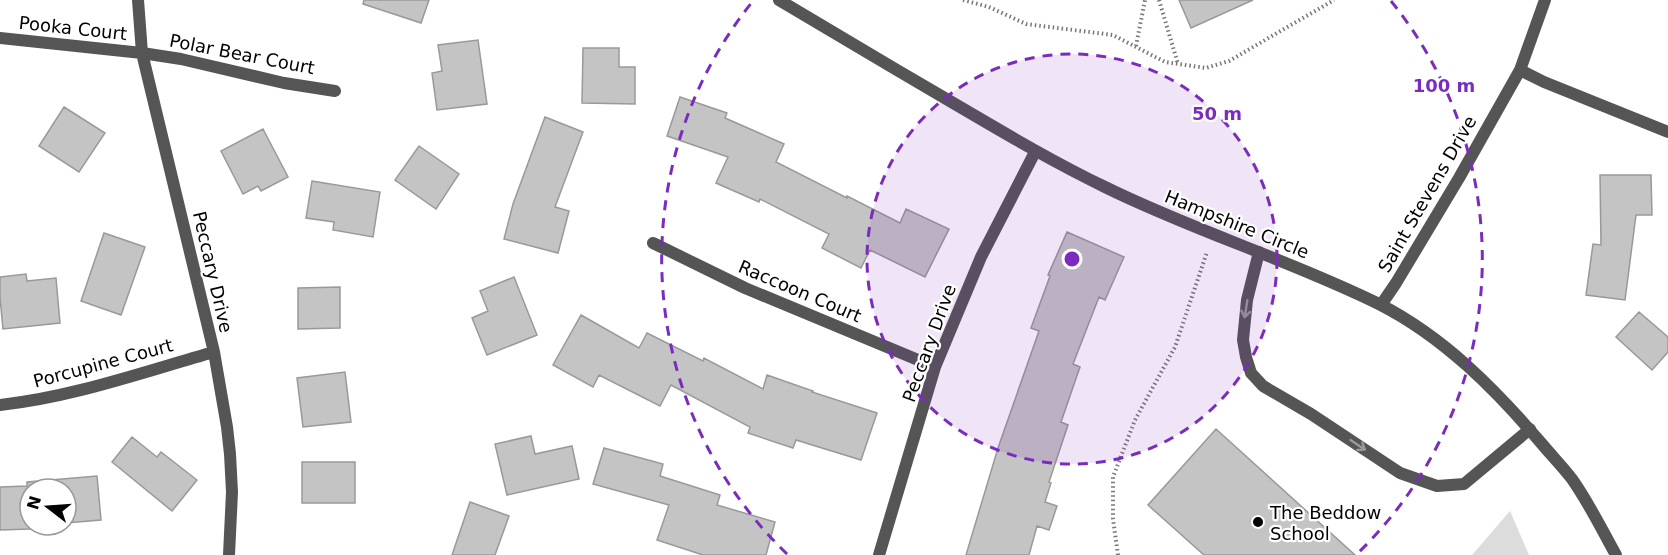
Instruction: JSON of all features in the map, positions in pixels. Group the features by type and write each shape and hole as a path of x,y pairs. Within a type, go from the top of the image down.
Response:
{"street":[{"name":"Peccary Drive","path":"138,0 142,53 213,352 230,454 232,492 229,555"},
{"name":"Hampshire Circle","path":"779,0 1035,152 1152,209 1381,305 1433,339 1501,397 1572,478 1616,555"},
{"name":"Saint Stevens Drive","path":"1381,305 1459,178 1520,70 1545,0"},
{"name":"Pooka Court","path":"0,38 142,53"},
{"name":"Polar Bear Court","path":"142,53 335,91"},
{"path":"1520,70 1668,132"},
{"name":"Peccary Drive","path":"879,555 935,367 981,257 1035,152"},
{"name":"Raccoon Court","path":"653,243 746,288 935,367"},
{"path":"1259,252 1247,300 1243,340 1251,373 1263,386 1311,414 1400,473 1437,486 1464,484 1530,429"},
{"name":"Porcupine Court","path":"0,405 70,393 213,352"}],"path":[{"path":"963,0 989,7 1026,24 1113,35 1165,62 1206,68 1229,61 1334,0"},
{"path":"1136,47 1145,0"},
{"path":"1159,0 1178,64"},
{"path":"1118,555 1113,519 1113,477 1135,420 1175,347 1212,234"}],"shaded area":[{"path":"1510,511 1529,555 1472,555"}],"building":[{"path":"364,0 429,0 421,23 363,4"},
{"path":"1179,0 1253,0 1191,28"},
{"path":"478,40 487,104 437,110 432,73 442,71 438,45"},
{"path":"583,48 619,48 619,67 635,67 635,104 582,103"},
{"path":"680,97 727,113 725,118 784,144 776,162 847,198 847,196 900,223 906,209 949,229 925,277 870,250 861,268 822,248 829,234 760,199 759,202 716,183 728,157 667,136"},
{"path":"64,107 105,133 79,172 39,146"},
{"path":"545,117 583,132 555,207 569,211 558,253 504,239 513,204"},
{"path":"263,129 288,177 261,191 258,186 243,194 221,151"},
{"path":"419,146 459,174 436,209 395,180"},
{"path":"1600,175 1651,175 1652,215 1636,215 1625,300 1586,295 1593,244 1601,245"},
{"path":"312,181 380,192 373,237 333,230 334,222 306,218"},
{"path":"1067,232 1124,257 1105,300 1099,297 1073,364 1080,367 1061,422 1068,425 1049,482 1051,483 1045,502 1057,506 1049,530 1037,526 1029,555 966,555 998,448 1039,331 1031,328 1050,276 1048,275"},
{"path":"104,233 145,247 121,315 81,301"},
{"path":"26,274 27,281 56,278 60,323 3,329 0,277"},
{"path":"514,277 537,335 487,355 472,318 488,311 480,291"},
{"path":"340,287 340,328 298,329 298,288"},
{"path":"1639,312 1668,337 1668,352 1652,370 1616,337"},
{"path":"581,315 639,348 647,333 703,361 704,358 763,389 767,375 877,413 861,460 796,440 793,448 748,433 750,427 671,385 660,406 599,375 593,387 553,365"},
{"path":"345,372 351,422 303,427 297,378"},
{"path":"1216,429 1355,555 1204,555 1148,505"},
{"path":"531,436 535,454 572,446 579,479 507,495 495,444"},
{"path":"132,437 157,457 161,452 197,480 172,511 112,462"},
{"path":"604,448 663,464 660,476 720,495 717,505 775,522 766,555 703,555 657,540 669,505 593,484"},
{"path":"302,462 355,462 355,503 302,503"},
{"path":"97,476 101,520 78,522 78,478"},
{"path":"18,486 18,529 0,530 0,487"},
{"path":"470,502 509,516 495,555 452,555"}],"place":[{"name":"The Beddow School","path":"1258,522"}]}
